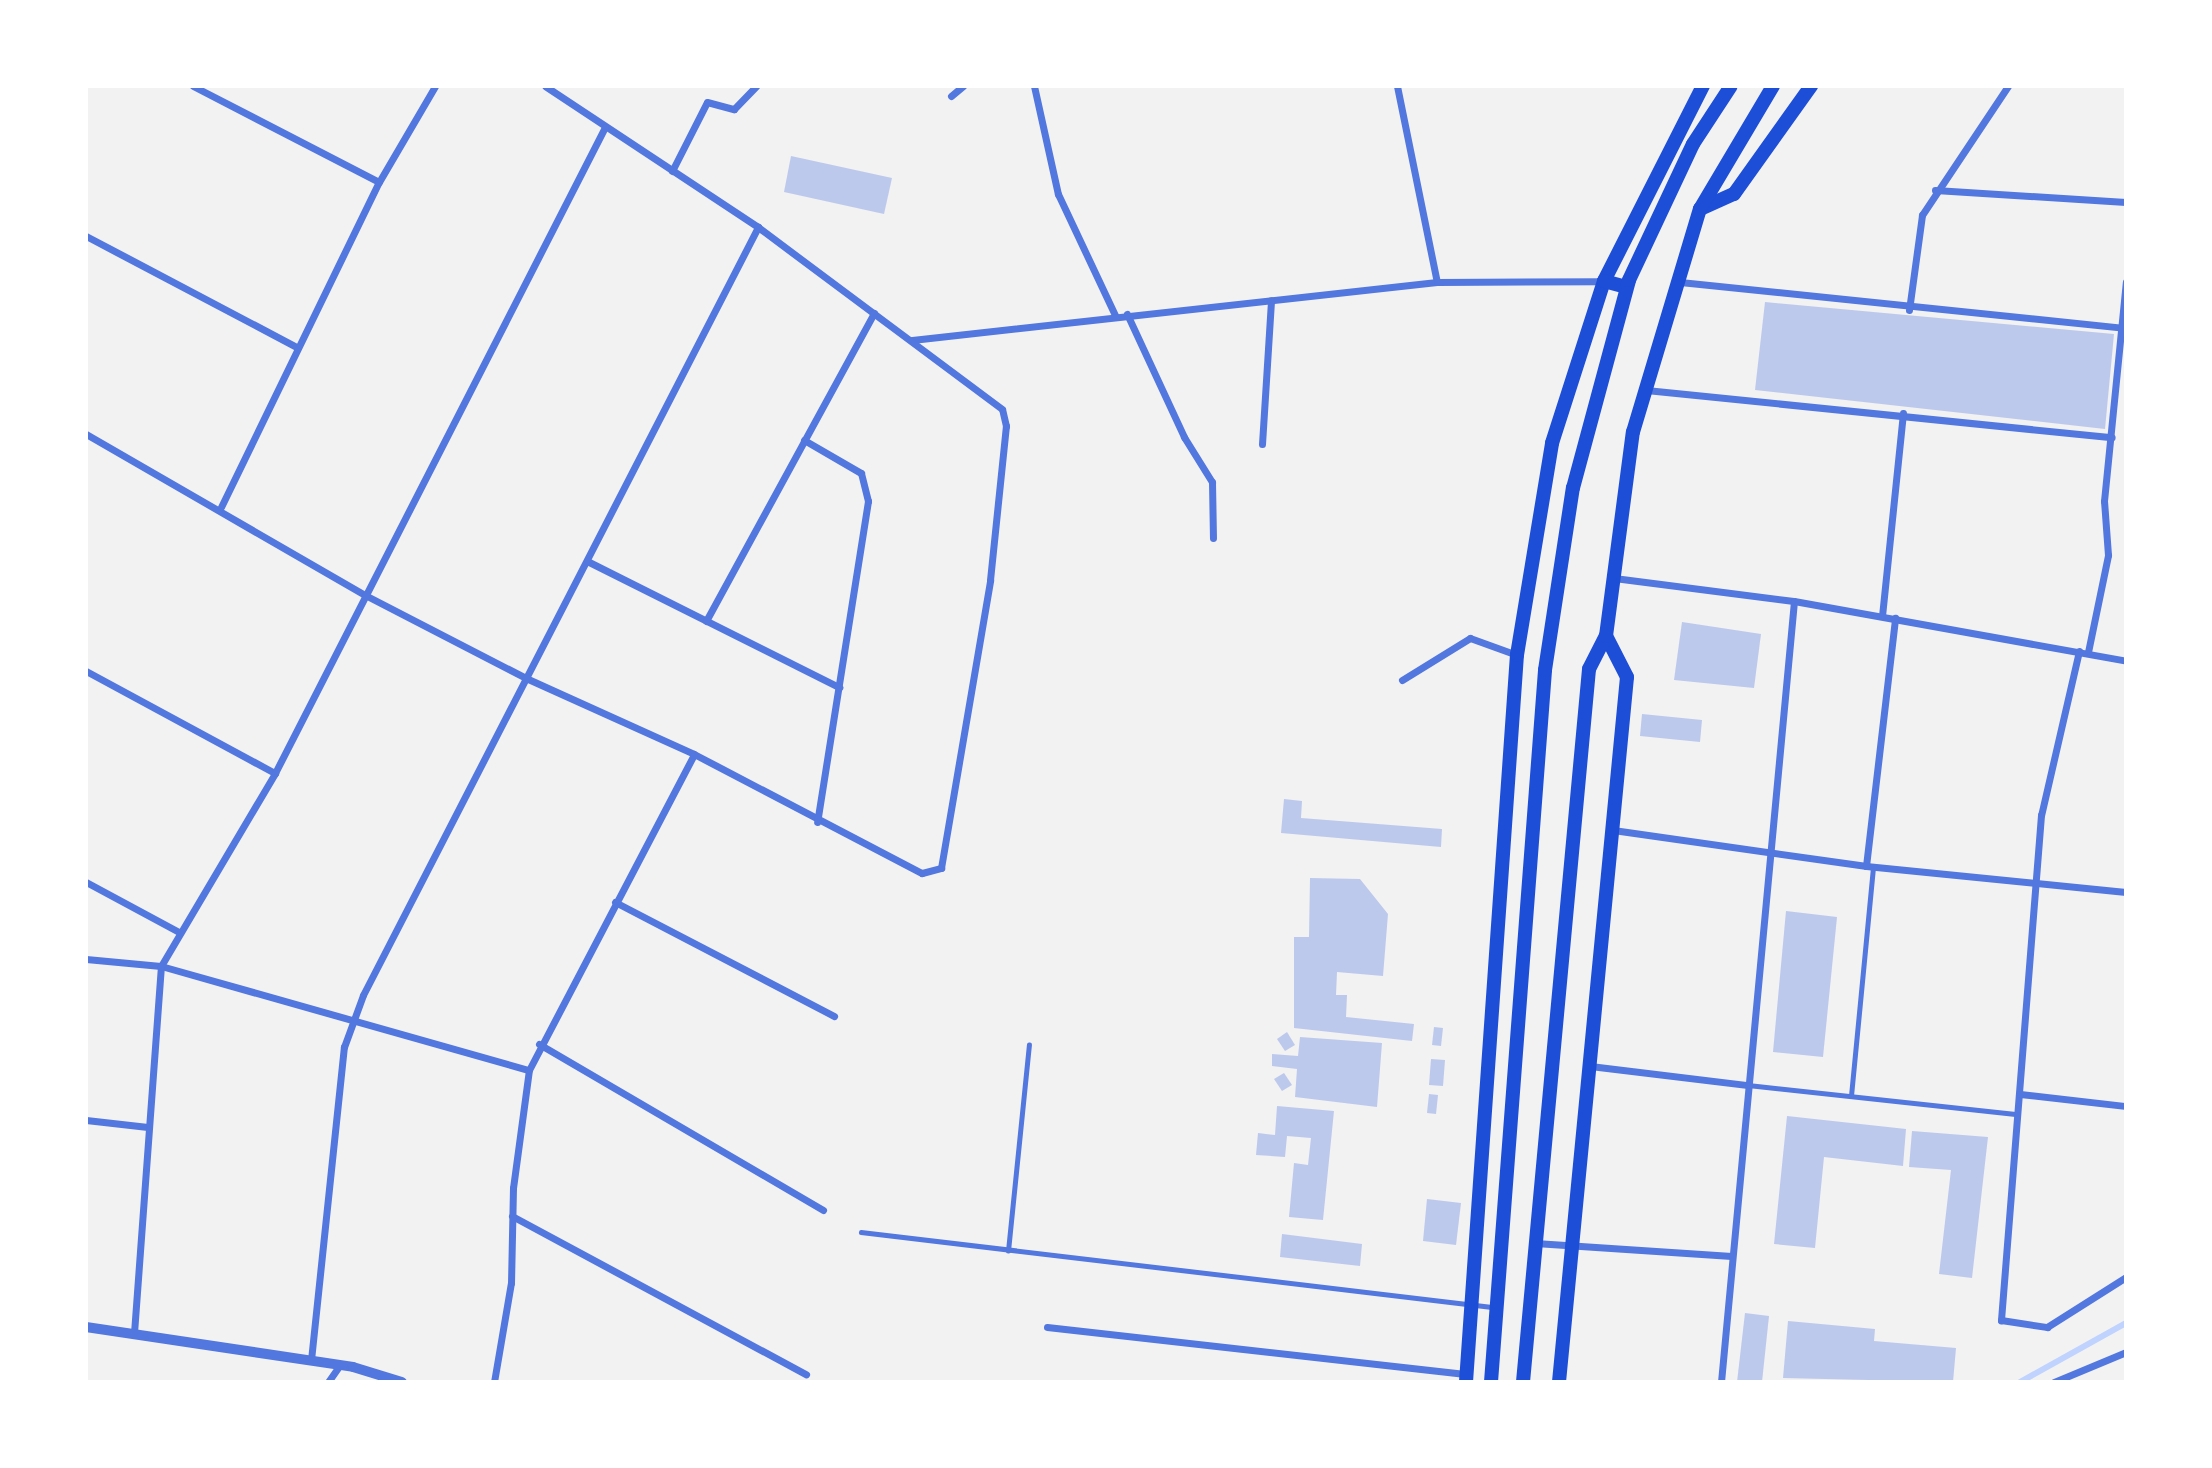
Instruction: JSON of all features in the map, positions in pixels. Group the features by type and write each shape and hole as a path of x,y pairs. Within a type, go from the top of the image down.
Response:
{"main road":[{"path":"1467,1378 1517,655 1552,443 1604,281 1703,86"},
{"path":"1491,1382 1545,670 1573,488 1626,287 1693,144 1731,86"},
{"path":"1523,1382 1589,669 1606,636 1644,390 1680,282 1700,209 1773,86"},
{"path":"1700,209 1734,194 1811,86"},
{"path":"1604,281 1626,287"},
{"path":"1559,1382 1610,830 1627,677 1606,636"}],"street":[{"path":"193,86 379,182"},
{"path":"221,507 295,346 379,182 435,86"},
{"path":"86,433 221,507 365,595 528,679 694,754 817,821 922,873 941,868 947,857 1006,426 989,394 758,227 545,86"},
{"path":"672,171 707,102 734,108 756,86"},
{"path":"951,96 963,86"},
{"path":"1034,86 1058,194 1115,315"},
{"path":"1397,86 1437,282"},
{"path":"1909,310 1916,239 1935,190 2008,86"},
{"path":"134,1334 161,966 275,773 605,127"},
{"path":"1935,190 2126,202"},
{"path":"311,1360 344,1047 354,1021 384,947 589,562 758,227"},
{"path":"86,236 295,346"},
{"path":"912,340 956,340 1115,315 1437,282 1604,281"},
{"path":"1680,282 1909,310 2122,328"},
{"path":"2088,652 2108,555 2104,501 2126,282"},
{"path":"1262,444 1271,300"},
{"path":"706,621 874,313"},
{"path":"1127,314 1187,444 1212,482 1213,538"},
{"path":"1644,390 1903,413 2112,437"},
{"path":"1882,616 1903,413"},
{"path":"804,440 860,472 867,485 817,821"},
{"path":"589,562 839,687"},
{"path":"1614,578 1794,601 2126,661"},
{"path":"1721,1382 1794,601"},
{"path":"1869,866 1895,618"},
{"path":"1402,680 1470,638 1517,655"},
{"path":"2079,651 2049,773 2035,884 2001,1320 2047,1327 2126,1277"},
{"path":"86,671 275,773"},
{"path":"494,1382 511,1283 512,1216 529,1070 539,1044 694,754"},
{"path":"1610,830 1869,866 2126,892"},
{"path":"86,882 179,932"},
{"path":"615,902 834,1016"},
{"path":"86,958 161,966 529,1070"},
{"path":"539,1044 823,1210"},
{"path":"1589,1066 1748,1085"},
{"path":"2020,1094 2126,1106"},
{"path":"86,1120 148,1127"},
{"path":"512,1216 806,1374"},
{"path":"1535,1243 1732,1256"},
{"path":"86,1327 340,1365 402,1382"},
{"path":"1047,1327 1467,1378"},
{"path":"2054,1382 2126,1352"},
{"path":"328,1382 340,1365"}],"lane":[{"path":"1851,1096 1869,866"},
{"path":"1008,1251 1029,1045"},
{"path":"1748,1085 2018,1115"},
{"path":"861,1232 1497,1308"}],"building":[{"path":"791,156 892,178 884,214 784,192"},
{"path":"1765,302 2114,334 2105,429 1755,390"},
{"path":"1682,622 1761,634 1754,688 1674,680"},
{"path":"1642,714 1702,720 1700,742 1640,736"},
{"path":"1284,799 1302,801 1301,818 1442,829 1441,847 1281,833"},
{"path":"1310,878 1360,879 1388,914 1383,976 1337,972 1336,995 1347,995 1346,1017 1414,1024 1412,1041 1294,1028 1294,937 1309,937"},
{"path":"1786,911 1837,917 1823,1057 1773,1052"},
{"path":"1434,1027 1443,1028 1441,1046 1432,1045"},
{"path":"1287,1032 1295,1045 1285,1051 1277,1039"},
{"path":"1300,1037 1382,1043 1377,1107 1295,1097 1297,1069 1272,1066 1272,1054 1298,1056"},
{"path":"1431,1059 1445,1060 1443,1086 1429,1085"},
{"path":"1284,1073 1292,1085 1282,1091 1274,1079"},
{"path":"1429,1094 1438,1095 1436,1114 1427,1113"},
{"path":"1277,1106 1334,1111 1323,1220 1289,1217 1294,1163 1308,1165 1311,1138 1287,1136 1285,1157 1256,1155 1258,1133 1275,1135"},
{"path":"1787,1116 1906,1129 1903,1166 1824,1157 1815,1248 1774,1244"},
{"path":"1912,1131 1988,1137 1972,1278 1939,1274 1951,1170 1909,1167"},
{"path":"1427,1199 1461,1203 1456,1245 1423,1241"},
{"path":"1282,1234 1362,1244 1360,1266 1280,1257"},
{"path":"1745,1313 1769,1316 1762,1382 1737,1382"},
{"path":"1788,1321 1875,1329 1874,1341 1956,1348 1953,1382 1783,1378"}],"waterway":[{"path":"2020,1382 2126,1323"}]}
